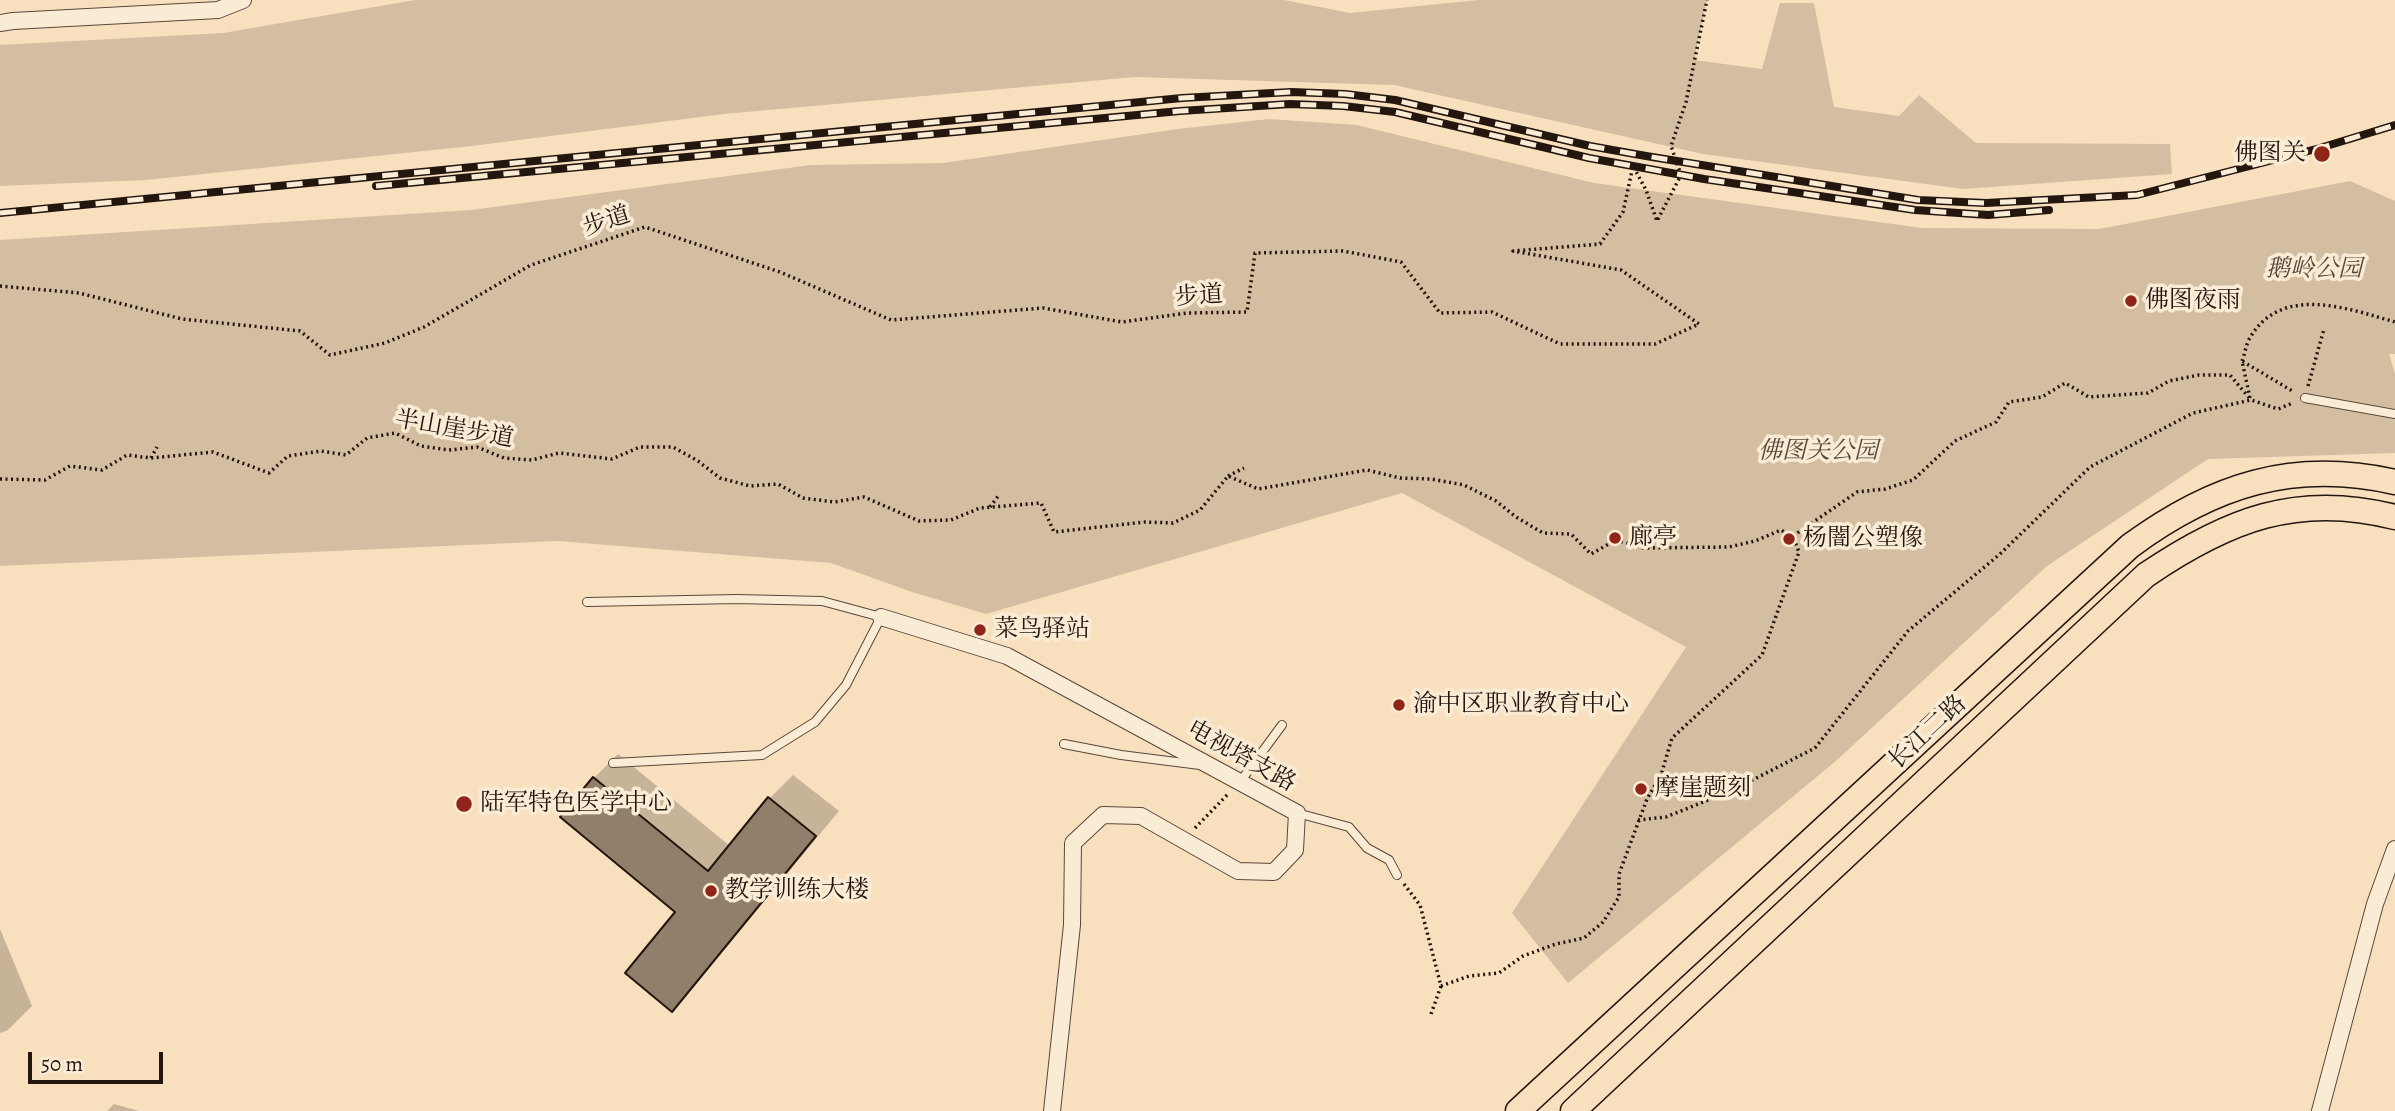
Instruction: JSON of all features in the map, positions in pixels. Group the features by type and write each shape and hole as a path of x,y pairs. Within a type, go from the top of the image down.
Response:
{"main road":[{"name":"长江二路","path":"1518,1111 2130,545 2162,522 2200,502 2242,485 2284,476 2327,473 2369,476 2395,482"},
{"name":"长江二路","path":"1573,1111 2146,575 2212,534 2253,518 2291,510 2332,507 2366,510 2395,517"}],"street":[{"path":"0,23 218,10 243,0"},
{"name":"电视塔支路","path":"881,617 1007,656 1297,813 1295,849 1274,872 1238,871 1141,816 1103,815 1073,842 1072,925 1052,1111"},
{"path":"2320,1111 2375,904 2395,849"}],"lane":[{"path":"2305,398 2395,414"},
{"path":"587,602 737,599 822,601 881,617 846,685 815,722 762,755 613,763"},
{"path":"1240,782 1283,725"},
{"path":"1064,744 1121,755 1210,766"},
{"path":"1297,813 1349,827 1367,848 1389,860 1397,875"}],"path":[{"name":"步道","path":"0,286 79,293 181,318 300,331 330,355 385,343 424,327 531,265 645,227 780,272 891,320 1043,308 1122,322 1188,313 1247,312 1255,253 1343,251 1401,262 1440,313 1492,312 1560,344 1655,344 1699,324 1621,270 1514,251 1601,244 1623,212 1633,166 1646,190 1657,221 1681,175 1671,146 1686,102 1707,0"},
{"path":"2251,400 2242,362 2251,336 2268,318 2296,304 2316,303 2395,322"},
{"path":"2305,398 2324,329"},
{"path":"2242,362 2305,398"},
{"path":"1793,537 1857,492 1885,489 1913,480 1955,441 1996,422 2009,401 2042,397 2065,383 2089,397 2148,393 2169,382 2199,375 2230,375 2251,400"},
{"path":"1638,820 1666,817 1711,799 1815,748 1908,631 2000,554 2090,467 2193,413 2251,400 2278,409 2305,398"},
{"name":"半山崖步道","path":"0,479 45,480 70,466 102,470 127,455 151,458 213,452 269,473 288,456 321,451 346,455 367,439 395,433 421,446 449,450 477,447 504,458 532,460 559,453 612,459 640,447 673,447 720,478 750,486 778,484 803,498 834,502 864,497 919,522 951,520 980,508 1041,503 1054,532 1145,522 1173,523 1200,510 1228,476"},
{"path":"151,458 157,447"},
{"path":"1228,476 1244,468"},
{"path":"1228,476 1258,489 1367,470 1400,478 1431,479 1464,485 1496,501 1543,533 1571,534 1591,554 1616,540 1643,548 1729,547 1755,541 1781,530 1793,537 1799,552 1762,655 1672,738 1661,775 1638,820 1619,874 1619,897 1603,922 1584,938 1556,944 1523,956 1499,973 1469,976 1441,986"},
{"path":"990,507 999,495"},
{"path":"1184,839 1240,782"},
{"path":"1397,875 1420,905 1441,986 1431,1014"}],"green space":[{"path":"415,0 1284,0 1350,13 1478,0 1707,0 1694,60 1762,69 1780,3 1814,3 1834,107 1899,116 1919,95 1976,143 2170,144 2172,174 1963,189 1703,154 1394,85 1135,77 724,114 472,146 146,180 0,186 0,45 223,33"},
{"name":"佛图关公园","path":"1269,119 1357,125 1594,183 1922,228 2099,229 2350,181 2395,201 2395,354 2389,354 2395,374 2395,453 2208,459 2047,566 1837,760 1568,983 1512,913 1686,647 1402,493 986,614 912,592 831,563 557,541 0,566 0,240 471,210 811,165 943,163 1178,129"}],"building":[{"name":"教学训练大楼","path":"593,777 708,871 768,797 816,836 672,1012 625,973 675,912 560,817"}],"railway":[{"path":"0,213 1182,98 1291,92 1345,94 1395,100 1590,146 1646,156 1918,200 1986,203 2137,195 2320,148 2395,125"},
{"path":"376,186 1180,111 1290,104 1395,112 1589,158 1704,179 1915,210 1988,215 2049,210"}],"place":[{"name":"佛图关","path":"2322,154"},
{"name":"佛图夜雨","path":"2131,301"},
{"name":"廊亭","path":"1615,538"},
{"name":"杨闇公塑像","path":"1789,539"},
{"name":"菜鸟驿站","path":"980,630"},
{"name":"渝中区职业教育中心","path":"1399,705"},
{"name":"摩崖题刻","path":"1641,789"},
{"name":"陆军特色医学中心","path":"464,804"},
{"name":"教学训练大楼","path":"711,891"}],"park label":[{"name":"鹅岭公园","path":"2314,270"}]}
